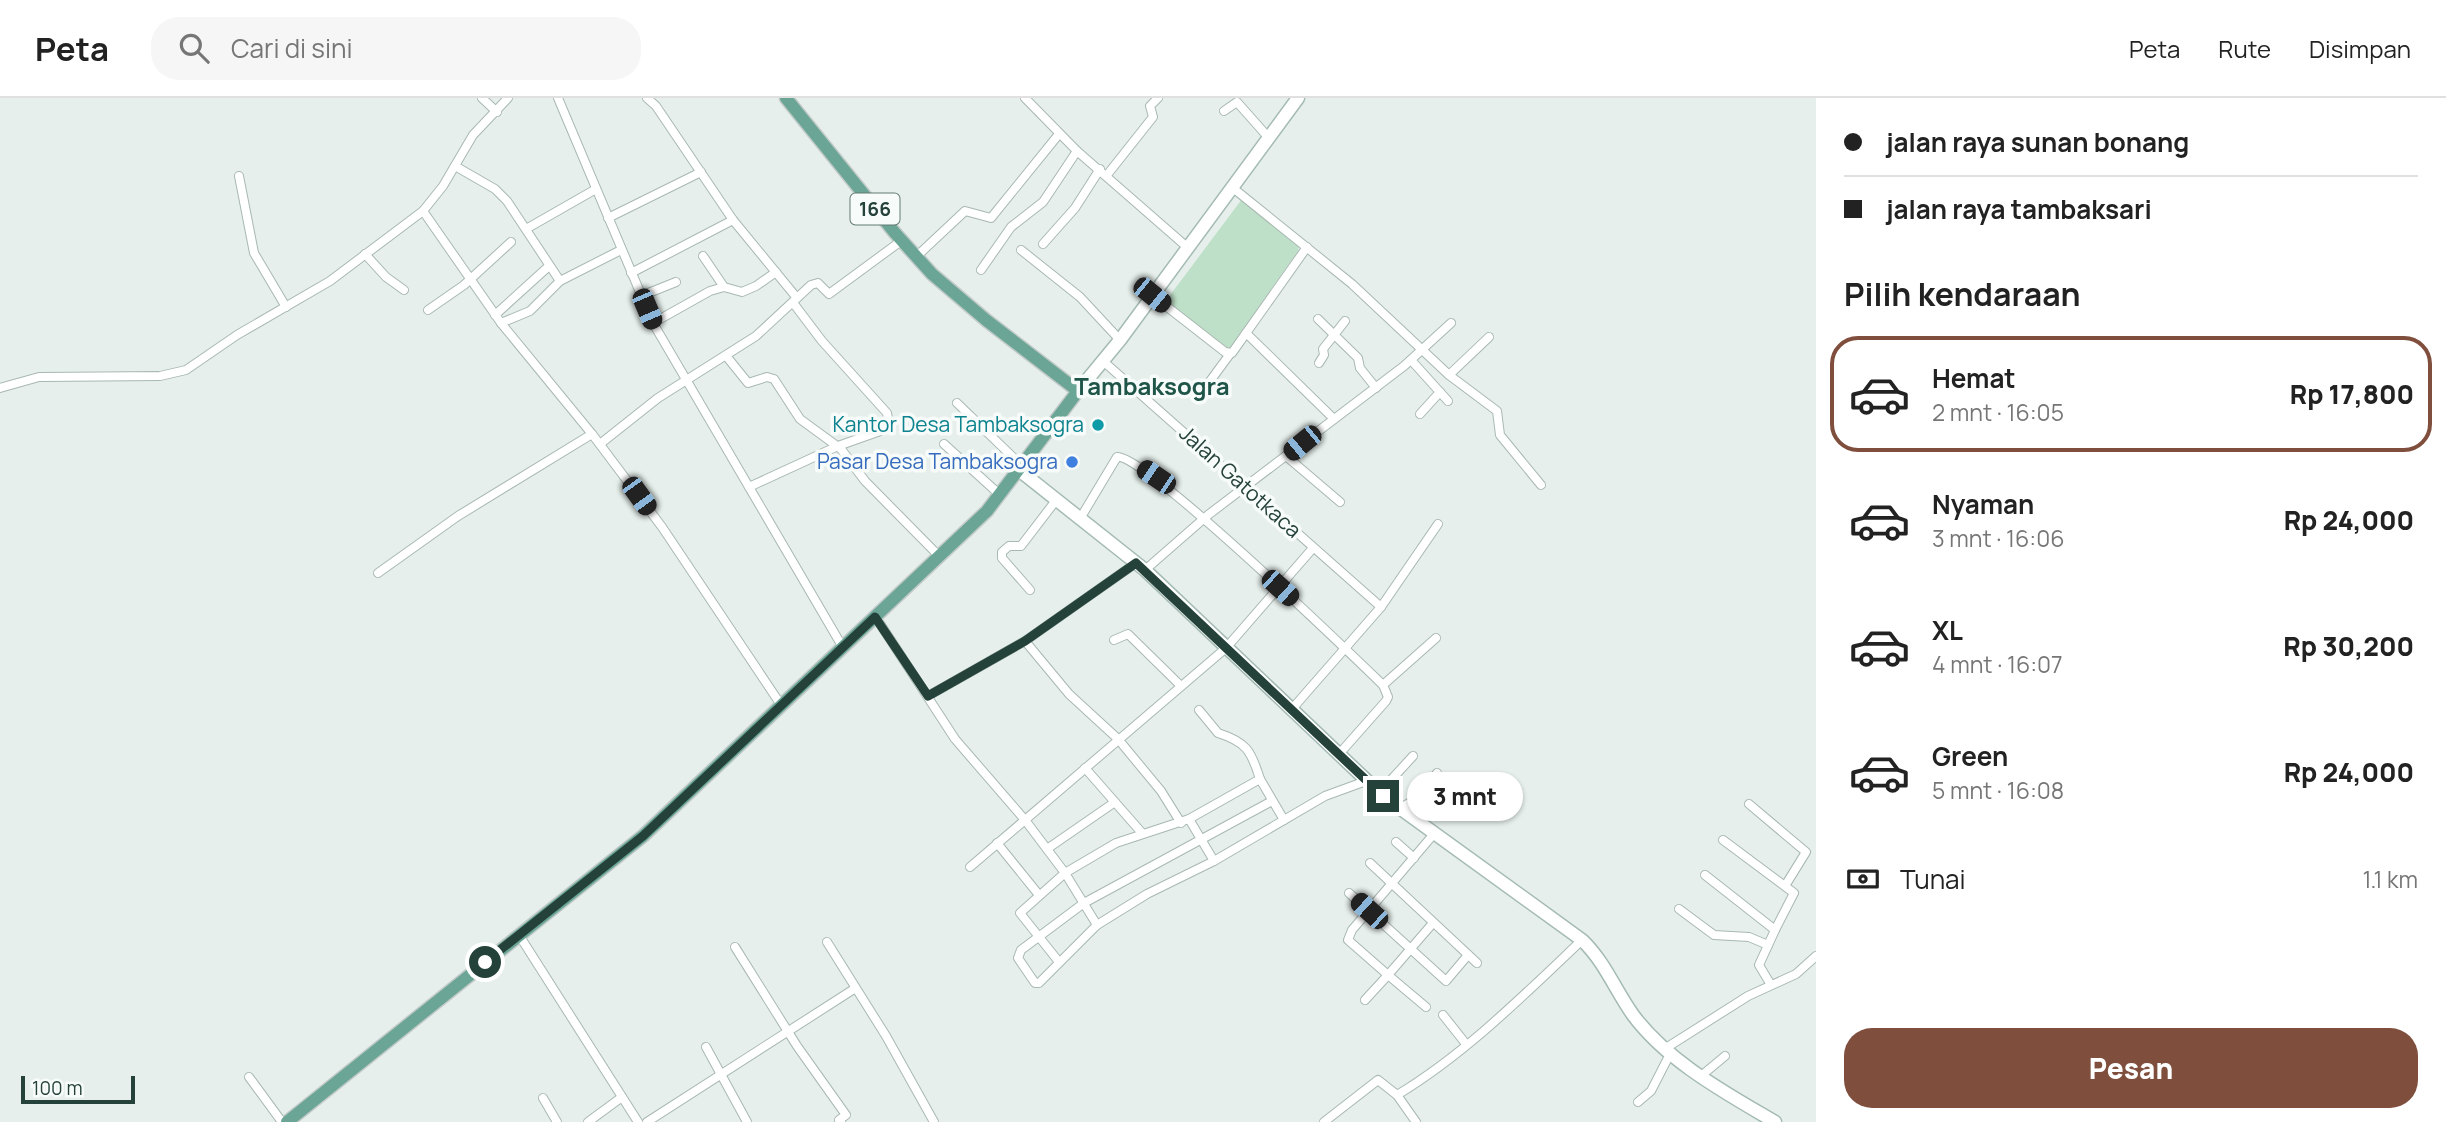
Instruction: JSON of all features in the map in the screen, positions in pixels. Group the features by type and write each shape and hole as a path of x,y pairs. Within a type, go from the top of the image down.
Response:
{"main road":[{"name":"166","path":"789,99 916,257 975,311 1078,391"},
{"path":"284,1122 643,836 986,511 1078,391"}],"street":[{"path":"482,98 497,112"},
{"path":"0,388 39,377 173,374 186,370 237,335 330,281 423,211 473,135 508,98"},
{"path":"558,98 653,323 842,646"},
{"path":"647,98 656,106 733,219 776,272 822,341 889,416 886,429 838,446 749,487"},
{"path":"1025,98 1077,151 1187,247"},
{"path":"1043,244 1153,117 1150,106 1158,98"},
{"path":"1078,391 1120,340 1298,98"},
{"path":"1224,111 1237,102 1268,137"},
{"path":"916,257 965,211 991,218 1059,134"},
{"path":"981,270 1011,227 1043,202 1077,151"},
{"path":"455,166 500,193 560,281"},
{"path":"608,218 701,172"},
{"path":"239,176 254,254 286,307"},
{"path":"1233,188 1352,284 1449,375 1497,411 1500,435 1541,485"},
{"path":"526,229 596,189"},
{"path":"423,211 501,323 600,444 662,527 781,705"},
{"path":"631,273 733,219"},
{"path":"600,444 640,410 727,357 816,282 830,294 901,241"},
{"path":"428,310 511,242"},
{"path":"1202,392 1307,247"},
{"path":"501,323 530,311 560,281 621,250"},
{"path":"1021,250 1080,297 1120,340"},
{"path":"365,254 386,277 404,290"},
{"path":"704,256 724,287 741,292 756,286 776,272"},
{"path":"495,315 549,266"},
{"path":"641,296 676,282"},
{"path":"653,323 724,287"},
{"path":"1152,295 1230,354"},
{"path":"1318,319 1358,358 1360,368 1376,388"},
{"path":"1320,363 1324,355 1323,349 1345,321"},
{"path":"928,696 1025,641 1141,567 1376,388 1451,323"},
{"path":"1247,333 1334,419"},
{"path":"1449,375 1489,337"},
{"path":"727,357 748,383 767,377 774,379 800,419 838,446 865,481 939,556"},
{"name":"Jalan Gatotkaca","path":"1103,360 1381,607"},
{"path":"1411,360 1448,401"},
{"path":"1420,414 1440,392"},
{"path":"957,403 1020,468 1141,567 1327,745 1340,753 1379,793 1433,835 1582,940 1605,966 1634,1016 1669,1050 1701,1076 1775,1122"},
{"path":"377,573 458,516 592,434"},
{"path":"944,444 999,494"},
{"path":"1081,517 1117,457 1122,455 1156,477 1280,588 1383,685 1388,697 1340,753"},
{"path":"1286,456 1340,502"},
{"path":"1030,590 1002,558 1002,552 1009,546 1021,546 1056,499"},
{"path":"1292,709 1381,607 1438,524"},
{"path":"970,867 1226,648 1313,548"},
{"path":"875,617 955,739 1025,820 1065,873 1097,925"},
{"path":"1114,640 1128,634 1181,686"},
{"path":"1383,685 1436,638"},
{"path":"1025,641 1069,694 1118,739 1201,839 1214,861"},
{"path":"1199,710 1215,731 1232,736 1252,757 1260,779 1284,820"},
{"path":"1379,793 1413,755"},
{"path":"1085,768 1142,833"},
{"path":"1400,808 1413,801 1437,774"},
{"path":"1059,962 1020,913 1039,895 1065,873 1116,843 1185,821 1260,779"},
{"path":"1272,801 1084,903 1018,955 1021,967 1033,981 1039,983 1097,925 1147,894 1214,861 1325,796 1366,781"},
{"path":"1047,849 1115,802"},
{"path":"1749,804 1806,852 1786,886"},
{"path":"1426,1007 1348,940 1352,930 1433,835"},
{"path":"1723,840 1786,886 1794,896 1759,965 1771,985"},
{"path":"1396,842 1414,858"},
{"path":"997,843 1039,895"},
{"path":"1370,863 1477,963"},
{"path":"1705,875 1775,930"},
{"path":"1349,893 1446,981 1468,955"},
{"path":"1679,909 1714,935 1749,937 1768,945"},
{"path":"1364,1000 1433,923"},
{"path":"519,935 638,1122"},
{"path":"1397,1095 1426,1077 1466,1044 1582,940"},
{"path":"827,942 854,989 886,1036 934,1122"},
{"path":"735,947 787,1030 846,1115 839,1120 841,1122"},
{"path":"1638,1102 1651,1091 1669,1050 1708,1019 1796,974 1816,956"},
{"path":"647,1122 854,989"},
{"path":"1443,1015 1466,1044"},
{"path":"706,1047 747,1122"},
{"path":"1701,1076 1725,1056"},
{"path":"249,1077 284,1122"},
{"path":"1324,1122 1378,1080 1397,1095 1416,1122"},
{"path":"588,1122 622,1097"},
{"path":"542,1098 557,1122"}],"green space":[{"path":"1242,199 1299,245 1298,251 1230,348 1224,348 1165,302"}],"place":[{"name":"Kantor Desa Tambaksogra","path":"1098,425"},
{"name":"Pasar Desa Tambaksogra","path":"1072,462"}],"district":[{"name":"Tambaksogra","path":"1152,387"}],"route":[{"path":"485,962 666,816 875,617 928,696 1025,641 1136,563 1383,796"}]}
